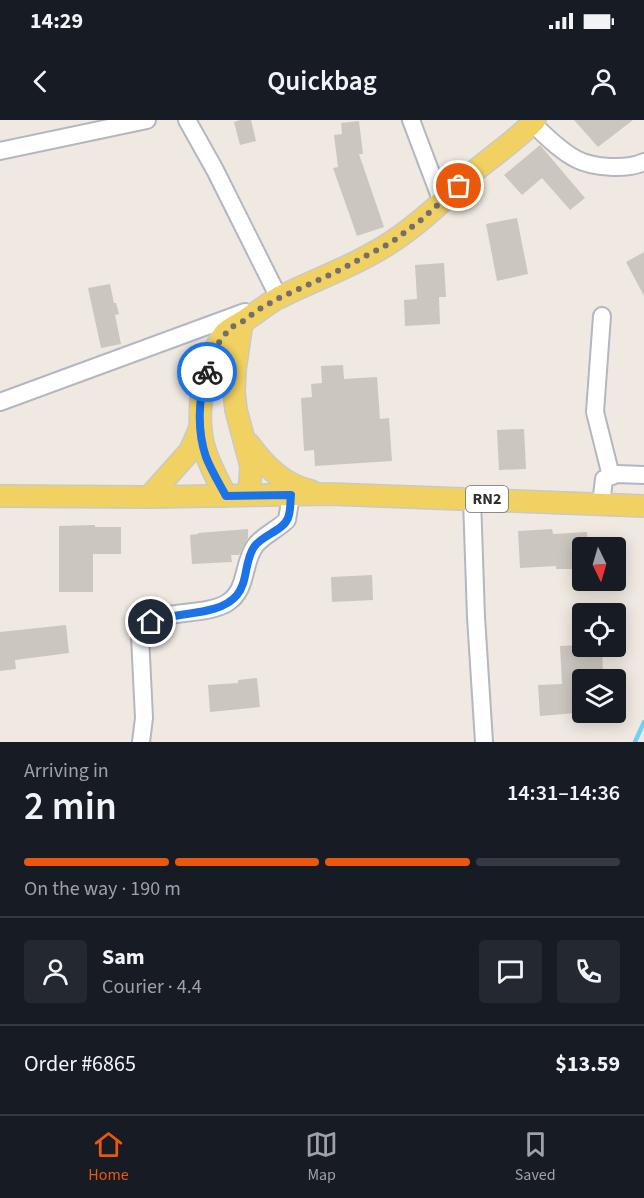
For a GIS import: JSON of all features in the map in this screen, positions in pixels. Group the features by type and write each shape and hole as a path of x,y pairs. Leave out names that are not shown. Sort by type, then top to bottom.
{"main road":[{"path":"226,496 205,454 200,428 204,383 213,353 227,331 272,302 392,242 534,122"},
{"path":"242,322 234,392 236,410 251,466 249,495"},
{"path":"149,497 190,451 200,428"},
{"path":"244,438 275,474 306,489 330,494"},
{"name":"RN2","path":"0,496 149,497 330,494 644,506"}],"street":[{"path":"0,151 147,120"},
{"path":"0,402 272,302 215,170 188,120"},
{"path":"411,120 442,202"},
{"path":"534,122 558,147 578,160 610,168 638,165 644,162"},
{"path":"602,316 595,412 611,476"},
{"path":"601,504 604,479 611,476 644,475"},
{"path":"141,742 144,718 140,636 151,622 165,616 198,613 227,603 238,594 247,562 254,548 263,537 287,520 291,495"},
{"path":"472,499 484,742"}],"building":[{"path":"251,120 256,141 240,145 234,122"},
{"path":"574,120 633,120 598,147"},
{"path":"359,121 363,154 359,154 384,227 357,236 333,168 338,167 334,135 342,134 341,123"},
{"path":"540,145 585,198 570,210 542,178 522,195 504,175"},
{"path":"517,218 528,274 497,281 486,224"},
{"path":"644,252 644,296 626,262"},
{"path":"444,263 446,297 439,297 440,324 405,326 404,300 417,299 415,265"},
{"path":"110,284 119,314 115,315 121,344 101,348 88,288"},
{"path":"343,365 344,379 377,377 380,419 389,418 392,461 315,466 314,450 304,451 301,398 312,397 311,384 322,383 321,366"},
{"path":"524,429 526,469 499,470 497,430"},
{"path":"95,525 95,527 121,527 121,554 93,554 93,592 59,592 59,526"},
{"path":"248,529 248,538 239,555 231,555 232,562 192,564 190,535"},
{"path":"552,529 553,534 587,532 587,537 572,537 572,569 556,569 556,566 520,568 518,531"},
{"path":"372,575 373,600 332,602 331,577"},
{"path":"66,625 69,653 15,660 16,669 0,671 0,632"},
{"path":"572,645 572,657 602,657 603,669 572,669 572,713 540,716 538,685 562,684 560,646"},
{"path":"257,678 260,707 210,712 208,685 238,683 238,680"}],"waterway":[{"path":"635,742 644,722"}],"way so far":[{"path":"207,372 217,345 230,328 279,298 334,273 392,242 459,186"}],"route":[{"path":"151,622 165,616 198,613 227,603 238,594 247,562 254,548 263,537 287,520 290,512 291,495 226,496 208,462 202,444 200,415 207,372"}]}
